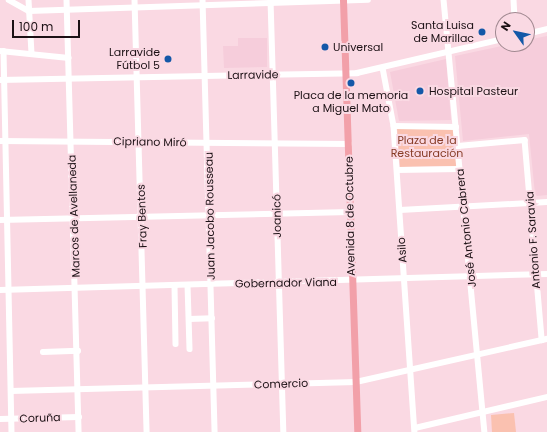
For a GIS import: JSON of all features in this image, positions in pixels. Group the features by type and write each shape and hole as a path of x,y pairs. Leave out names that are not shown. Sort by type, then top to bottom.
{"main road":[{"name":"Avenida 8 de Octubre","path":"343,1 357,432"}],"street":[{"path":"9,0 29,11 136,7 203,2 368,0"},
{"path":"29,0 32,53"},
{"name":"Marcos de Avellaneda","path":"67,0 78,352 79,432"},
{"name":"Fray Bentos","path":"135,0 147,432"},
{"name":"José Antonio Cabrera","path":"444,0 485,432"},
{"path":"514,0 515,12"},
{"name":"Joanicó","path":"271,1 284,432"},
{"name":"Juan Jacobo Rousseau","path":"203,2 215,432"},
{"path":"535,32 547,29"},
{"name":"Larravide","path":"2,80 346,73 383,68 495,41"},
{"path":"12,432 8,290 8,220 3,141 2,51 69,58"},
{"name":"Asilo","path":"383,68 394,126 415,430"},
{"path":"394,126 456,127"},
{"name":"Antonio F. Saravia","path":"458,146 525,140 535,274 544,340"},
{"name":"Cipriano Miró","path":"3,141 348,144"},
{"path":"397,170 460,169"},
{"path":"400,210 464,208 547,202"},
{"path":"0,220 350,212"},
{"name":"Gobernador Viana","path":"0,290 404,280 547,274"},
{"path":"188,285 190,349"},
{"path":"175,286 176,344"},
{"path":"189,319 212,318"},
{"name":"Comercio","path":"11,391 356,382 544,340"},
{"path":"43,352 78,352"},
{"path":"415,430 483,411 547,397"},
{"name":"Coruña","path":"0,419 79,417"}],"shaded area":[{"path":"547,36 547,195 537,196 535,194 529,134 463,141 455,56 495,47 495,52 535,52 535,38"},
{"path":"238,38 267,38 267,67 224,68 223,46 238,46"},
{"name":"Hospital Pasteur","path":"446,59 451,120 399,121 390,72"}],"green space":[{"name":"Plaza de la Restauración","path":"397,128 454,129 456,166 400,167"},
{"path":"514,413 516,432 492,432 491,415"}],"place":[{"name":"Santa Luisa de Marillac","path":"482,32"},
{"name":"Universal","path":"325,47"},
{"name":"Larravide Fútbol 5","path":"168,59"},
{"name":"Placa de la memoria a Miguel Mato","path":"351,83"},
{"name":"Hospital Pasteur","path":"420,91"}]}
